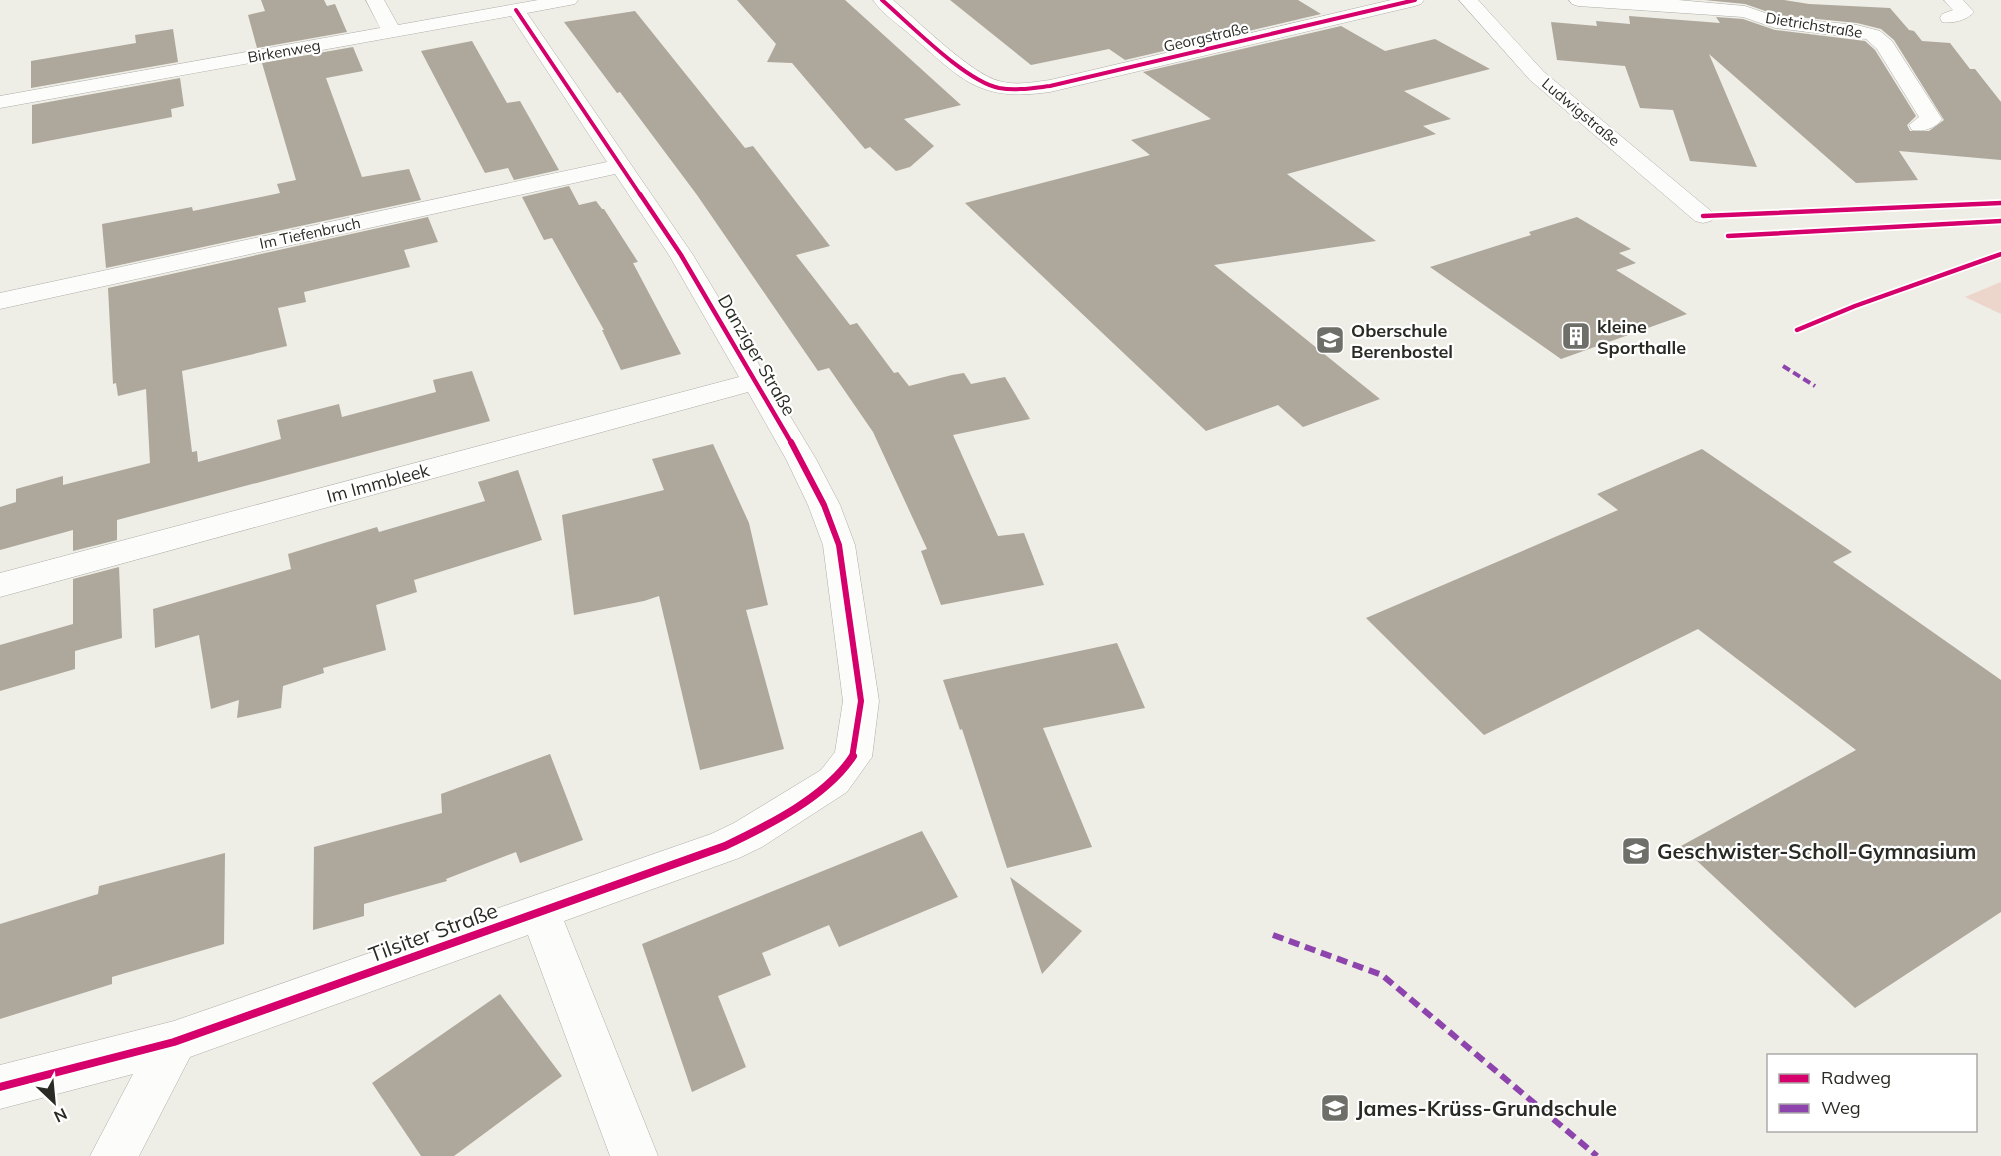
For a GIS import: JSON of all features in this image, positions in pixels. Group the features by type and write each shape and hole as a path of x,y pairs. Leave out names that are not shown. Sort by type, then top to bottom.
{"street":[{"path":"375,0 392,32"},
{"name":"Birkenweg","path":"0,102 569,0"},
{"name":"Georgstraße","path":"882,0 969,75 983,84 1000,90 1050,86 1415,0"},
{"name":"Ludwigstraße","path":"1468,0 1537,76 1702,216"},
{"name":"Dietrichstraße","path":"1578,0 1671,3 1745,12 1775,22 1874,35 1885,45 1931,119 1920,125"},
{"name":"Danziger Straße","path":"516,9 681,255 824,505 839,545 861,701 853,757"},
{"name":"Im Tiefenbruch","path":"0,301 620,166"},
{"name":"Im Immbleek","path":"0,585 755,381"},
{"name":"Tilsiter Straße","path":"0,1087 174,1042 725,846 748,835 834,781 853,757"},
{"path":"540,912 634,1156"},
{"path":"114,1156 174,1042"}],"shaded area":[{"path":"2001,282 2001,314 1965,297"}],"building":[{"path":"261,0 324,0 327,6 335,4 347,32 257,48 248,15 265,11"},
{"path":"737,0 845,0 961,105 904,119 934,146 910,167 896,171 870,147 865,149 792,63 767,62 776,44"},
{"path":"950,0 1298,0 1321,14 1125,60 1109,49 1031,65"},
{"path":"1704,0 1784,0 1809,4 1890,8 1922,41 1950,43 1970,69 1975,69 2001,102 2001,160 1899,151 1918,180 1856,183 1709,54 1757,167 1690,161 1673,110 1640,108 1625,66 1557,60 1551,22 1597,26 1596,21 1630,24 1629,16 1720,23 1716,17 1743,19 1775,30 1865,41 1875,50 1916,116 1907,125 1910,131 1929,131 1944,120 1894,40 1881,29 1857,23 1777,15 1745,4"},
{"path":"635,11 745,148 753,146 830,246 796,255 850,325 857,323 894,373 898,372 909,386 964,373 971,384 1005,377 1030,419 953,435 998,536 1024,533 1044,585 941,605 921,551 927,549 873,432 829,368 818,371 697,195 564,22"},
{"path":"1341,26 1385,51 1435,39 1490,69 1404,91 1451,119 1423,126 1436,134 1287,174 1376,241 1214,265 1380,399 1303,427 1278,405 1206,431 965,203 1150,155 1131,140 1211,119 1143,72"},
{"path":"173,29 178,62 31,88 31,61 136,43 135,35"},
{"path":"472,41 507,103 520,101 559,170 514,180 508,168 485,173 421,51"},
{"path":"353,47 363,71 326,78 362,177 409,169 421,200 106,268 102,224 192,207 193,211 280,193 277,184 296,180 262,63"},
{"path":"180,78 184,106 171,109 172,117 32,144 32,105"},
{"path":"569,186 579,205 596,201 604,209 638,262 633,263 681,354 621,370 602,330 604,330 552,238 544,240 522,197"},
{"path":"428,217 438,242 404,250 410,267 304,292 306,302 278,308 287,346 182,371 192,452 197,451 198,462 281,439 277,420 339,404 342,417 436,392 433,380 472,371 490,421 117,520 117,540 73,551 73,530 0,550 0,507 16,502 16,489 63,476 63,485 150,463 146,389 118,396 116,383 113,384 108,288"},
{"path":"1577,217 1631,249 1619,253 1636,263 1616,270 1687,314 1561,359 1430,267 1531,235 1529,232"},
{"path":"713,444 749,523 768,605 746,610 784,749 700,770 659,596 574,615 562,515 664,490 652,459"},
{"path":"1702,449 1852,552 1833,562 2001,680 2001,912 1855,1008 1681,846 1856,750 1698,629 1484,735 1366,618 1618,510 1597,494"},
{"path":"518,470 542,540 414,580 417,592 376,605 386,650 323,668 324,673 283,686 281,708 237,718 239,700 211,709 199,635 155,648 153,609 291,569 288,554 377,527 379,532 485,501 478,482"},
{"path":"119,567 122,638 75,651 75,669 0,691 0,645 73,624 73,579"},
{"path":"1117,643 1145,708 1043,728 1092,847 1007,868 962,729 960,730 943,680"},
{"path":"550,754 583,840 520,863 516,852 446,879 447,881 364,904 364,916 313,930 314,847 442,813 441,794"},
{"path":"922,831 958,897 839,947 829,925 762,953 771,975 718,996 746,1067 692,1092 642,944"},
{"path":"225,853 224,944 112,977 112,984 0,1019 0,924 98,894 99,886"},
{"path":"1010,877 1082,931 1042,974"},
{"path":"500,994 562,1076 454,1156 421,1156 372,1083"}],"marked path":[{"path":"1783,366 1815,386"},
{"path":"1273,935 1382,975 1597,1156"}],"cycle path":[{"path":"882,0 969,75 989,85 1008,89 1050,86 1415,0"},
{"path":"0,1087 174,1042 725,846 748,835 834,781 853,757 861,701 839,545 824,505 801,459 681,255 516,10"},
{"path":"1703,216 2001,203"},
{"path":"1728,236 2001,221"},
{"path":"1797,330 1855,306 2001,254"}],"place":[{"name":"kleine Sporthalle","path":"1576,336"},
{"name":"Oberschule Berenbostel","path":"1330,340"},
{"name":"Geschwister-Scholl-Gymnasium","path":"1636,851"},
{"name":"James-Krüss-Grundschule","path":"1335,1108"}]}
